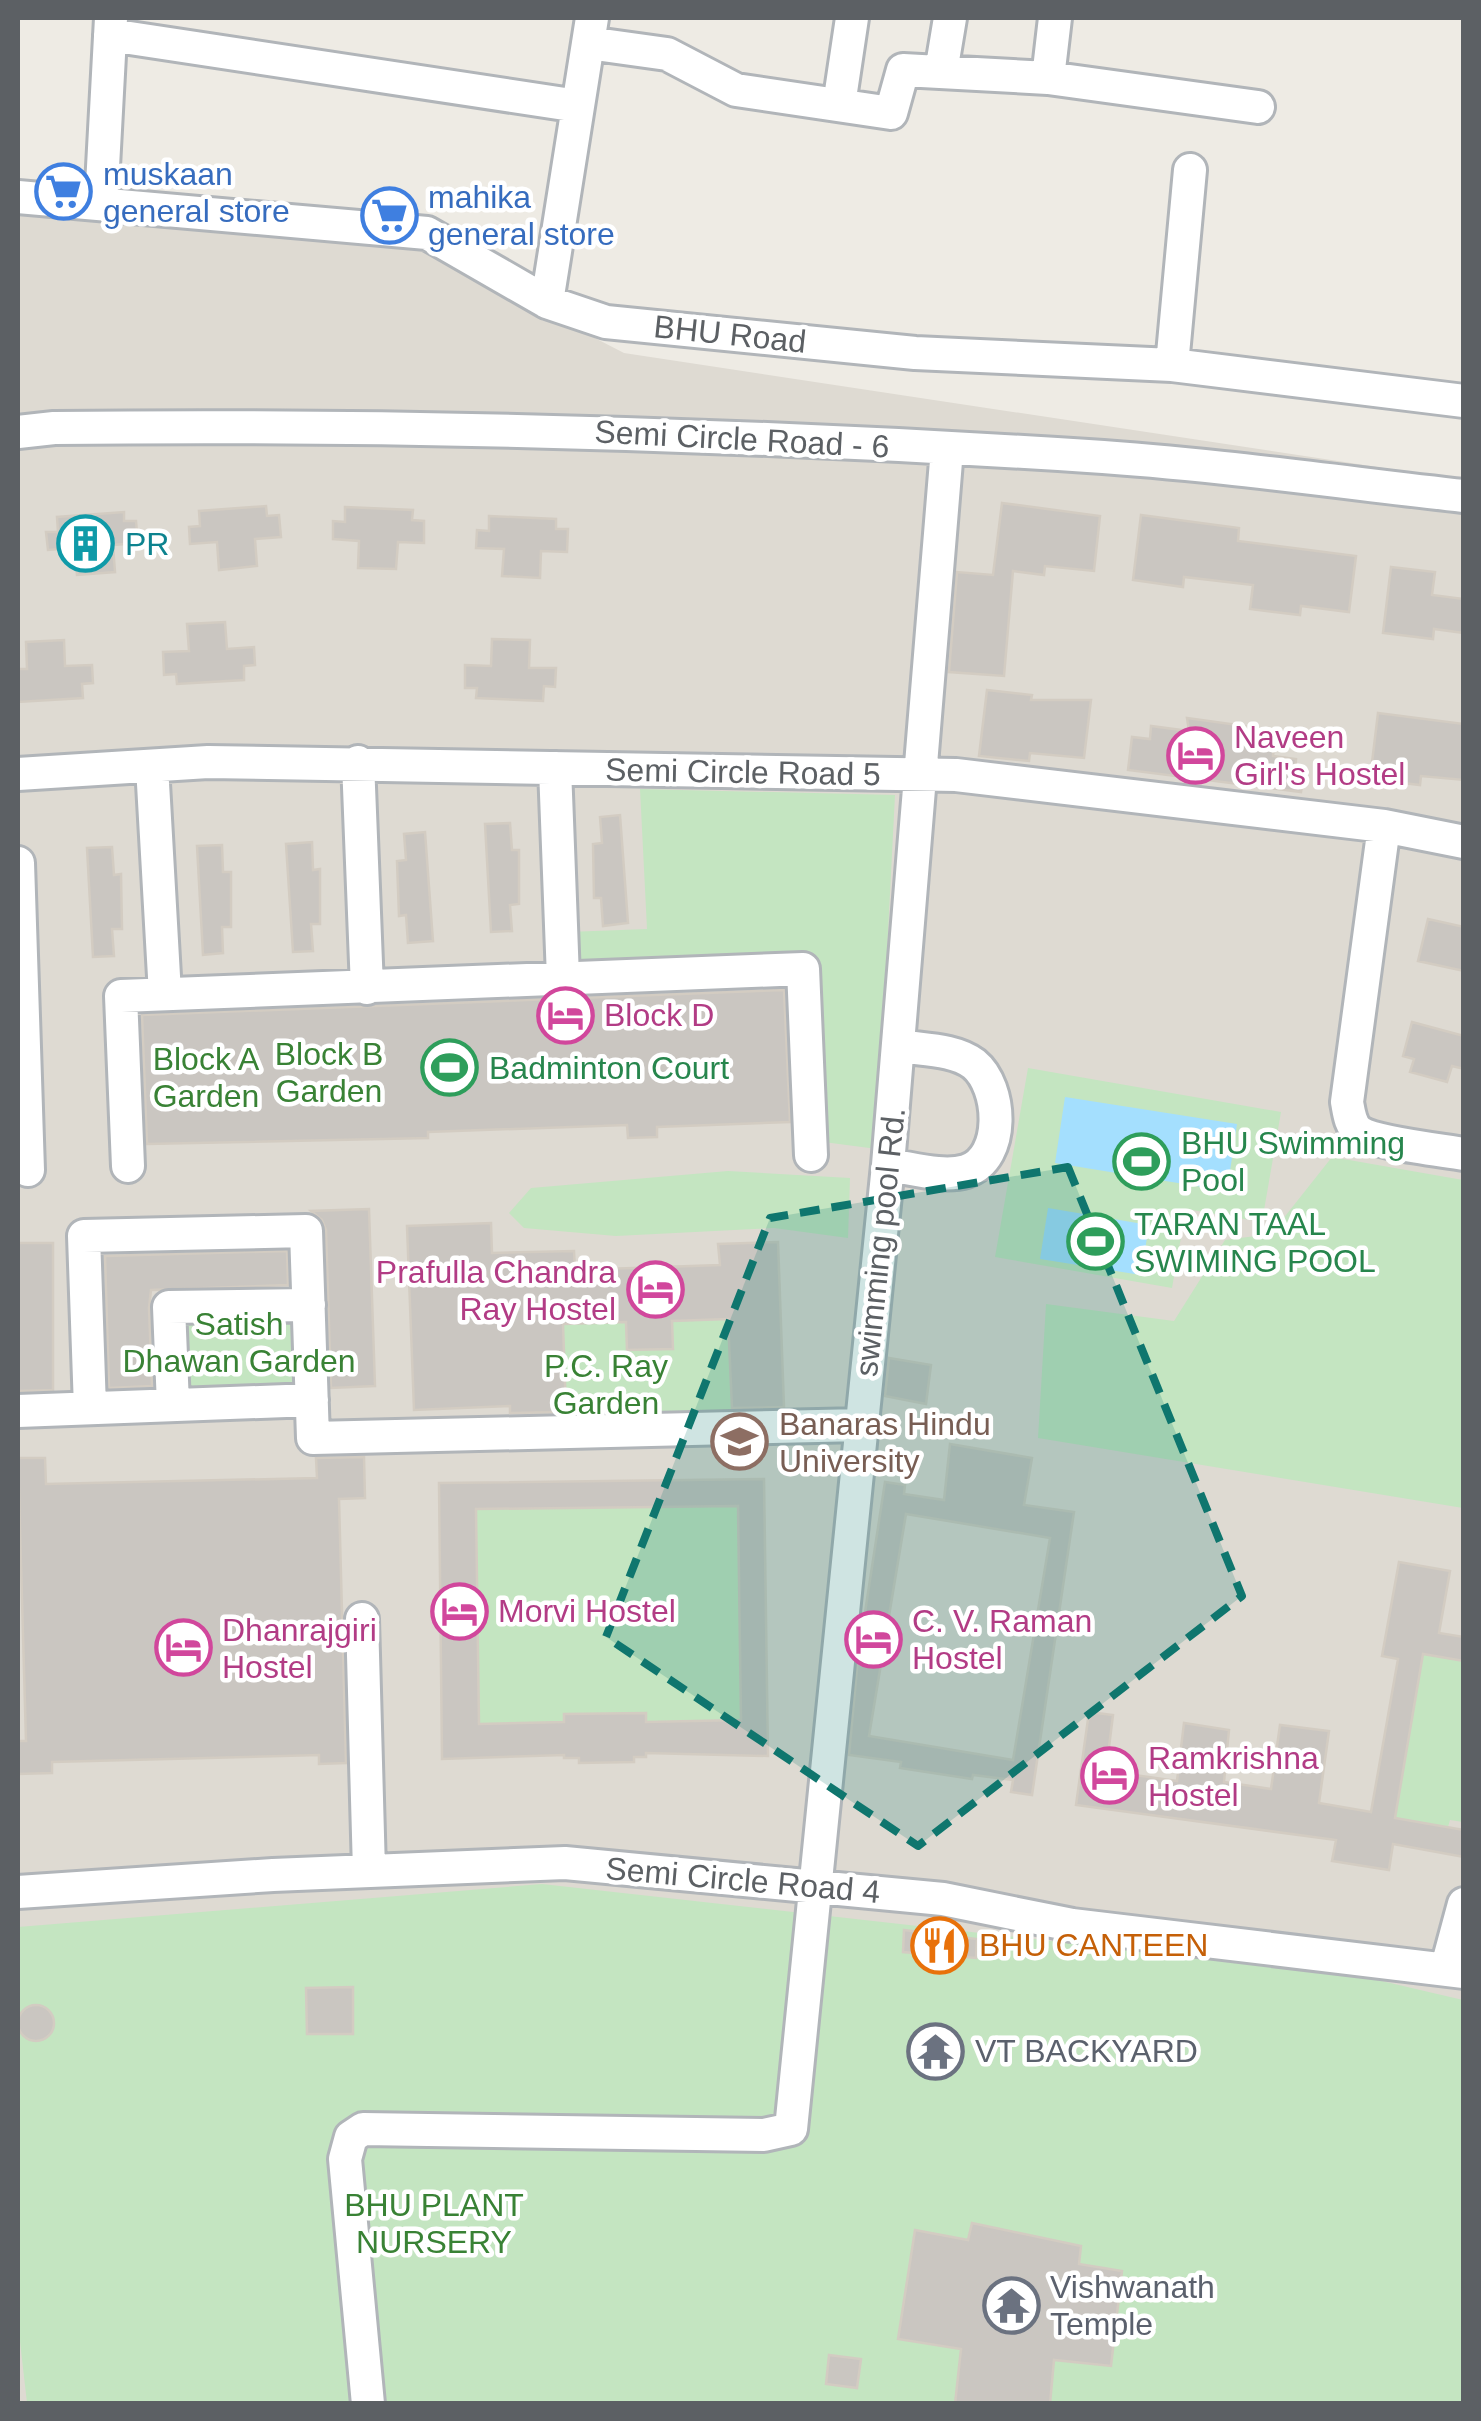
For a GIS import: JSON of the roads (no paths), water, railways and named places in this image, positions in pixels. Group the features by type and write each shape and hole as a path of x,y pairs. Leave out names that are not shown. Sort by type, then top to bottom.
{"street":[{"path":"839,105 852,18"},
{"path":"941,72 950,18"},
{"path":"1048,78 1055,18"},
{"path":"100,204 110,26 578,106"},
{"path":"547,302 590,30 666,54 736,90 891,113 902,70 1048,78 1258,107"},
{"path":"1172,365 1190,170"},
{"name":"BHU Road","path":"18,197 428,233 547,302 606,322 915,353 1172,365 1464,401"},
{"name":"Semi Circle Road - 6","path":"18,432 54,428 328,426 601,432 1092,456 1464,496"},
{"name":"swimming pool Rd.","path":"368,2404 345,2159 351,2137 363,2129 764,2135 792,2129 899,1046 947,449"},
{"name":"Semi Circle Road 5","path":"18,774 208,762 358,762 956,775 1384,826 1464,842"},
{"path":"358,762 367,988"},
{"path":"152,766 165,994"},
{"path":"555,768 563,978"},
{"path":"1384,826 1347,1102 1350,1119 1357,1131 1372,1137 1464,1154"},
{"path":"18,863 28,1170"},
{"path":"128,1166 120,996 803,969 810,1156"},
{"path":"888,1165 942,1172 966,1170 988,1155 994,1129 994,1099 985,1076 972,1063 952,1054 899,1046"},
{"path":"90,1408 84,1236 306,1230 313,1438 862,1425"},
{"path":"173,1405 168,1307 309,1305"},
{"path":"18,1411 312,1400"},
{"path":"362,1618 369,1871"},
{"name":"Semi Circle Road 4","path":"18,1892 565,1863 942,1899 1072,1926 1455,1970"},
{"path":"18,1901 158,1882"},
{"path":"1455,1970 1464,1904"}],"water":[{"path":"1065,1097 1237,1124 1227,1191 1055,1163"},
{"name":"TARAN TAAL SWIMING POOL","path":"1048,1208 1149,1225 1141,1275 1040,1259"}],"place":[{"name":"muskaan general store","path":"64,192"},
{"name":"mahika general store","path":"389,215"},
{"name":"PR","path":"86,544"},
{"name":"Naveen Girl's Hostel","path":"1195,755"},
{"name":"Block D","path":"565,1015"},
{"name":"Badminton Court","path":"450,1068"},
{"name":"BHU Swimming Pool","path":"1142,1161"},
{"name":"TARAN TAAL SWIMING POOL","path":"1095,1242"},
{"name":"Prafulla Chandra Ray Hostel","path":"655,1290"},
{"name":"Banaras Hindu University","path":"740,1442"},
{"name":"Morvi Hostel","path":"459,1611"},
{"name":"C. V. Raman Hostel","path":"873,1639"},
{"name":"Dhanrajgiri Hostel","path":"183,1648"},
{"name":"Ramkrishna Hostel","path":"1109,1776"},
{"name":"BHU CANTEEN","path":"940,1945"},
{"name":"VT BACKYARD","path":"936,2051"},
{"name":"Vishwanath Temple","path":"1011,2305"}],"park label":[{"name":"Block B Garden","path":"329,1072"},
{"name":"Block A Garden","path":"206,1078"},
{"name":"Satish Dhawan Garden","path":"239,1342"},
{"name":"P.C. Ray Garden","path":"606,1384"},
{"name":"BHU PLANT NURSERY","path":"434,2224"}]}
